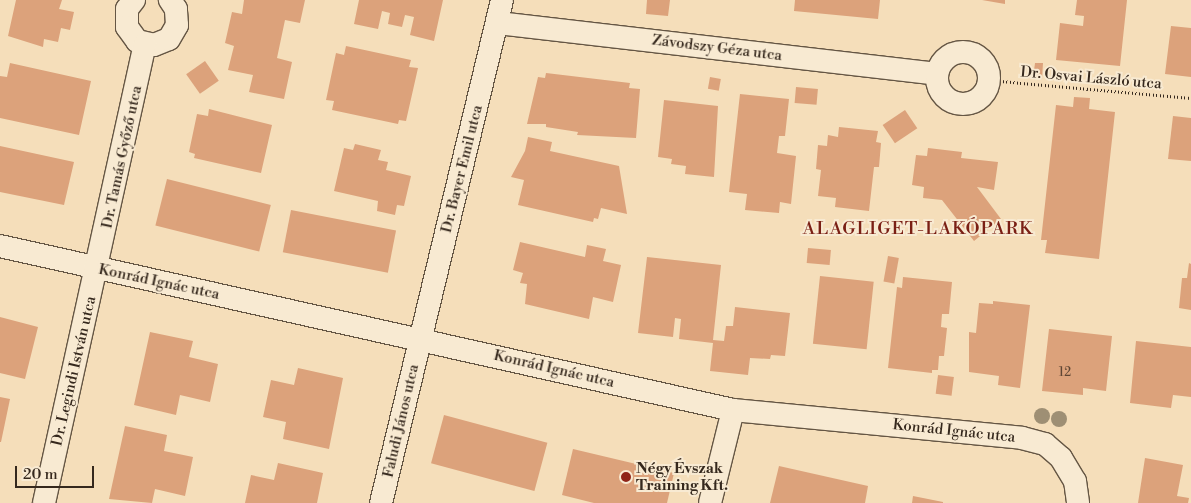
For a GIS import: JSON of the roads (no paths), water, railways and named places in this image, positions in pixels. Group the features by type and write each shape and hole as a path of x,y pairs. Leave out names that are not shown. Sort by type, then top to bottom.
{"street":[{"path":"134,0 127,9 126,27 130,35 145,45 162,43 174,32 178,17 170,0"},
{"name":"Dr. Bayer Emil utca","path":"421,338 502,0"},
{"name":"Závodszy Géza utca","path":"498,23 937,74"},
{"name":"Dr. Tamás Győző utca","path":"98,268 145,45"},
{"path":"965,52 982,61 989,80 984,93 977,100 958,104 945,98 938,87 937,74 948,58 965,52"},
{"name":"Konrád Ignác utca","path":"0,246 421,338 733,410 1022,438 1045,444 1061,458 1075,482 1078,503"},
{"name":"Dr. Legindi István utca","path":"44,503 98,268"},
{"name":"Faludi János utca","path":"381,503 421,338"},
{"path":"710,503 733,410"}],"place":[{"name":"Négy Évszak Training Kft.","path":"626,477"}],"district":[{"name":"ALAGLIGET-LAKÓPARK","path":"918,229"}]}
